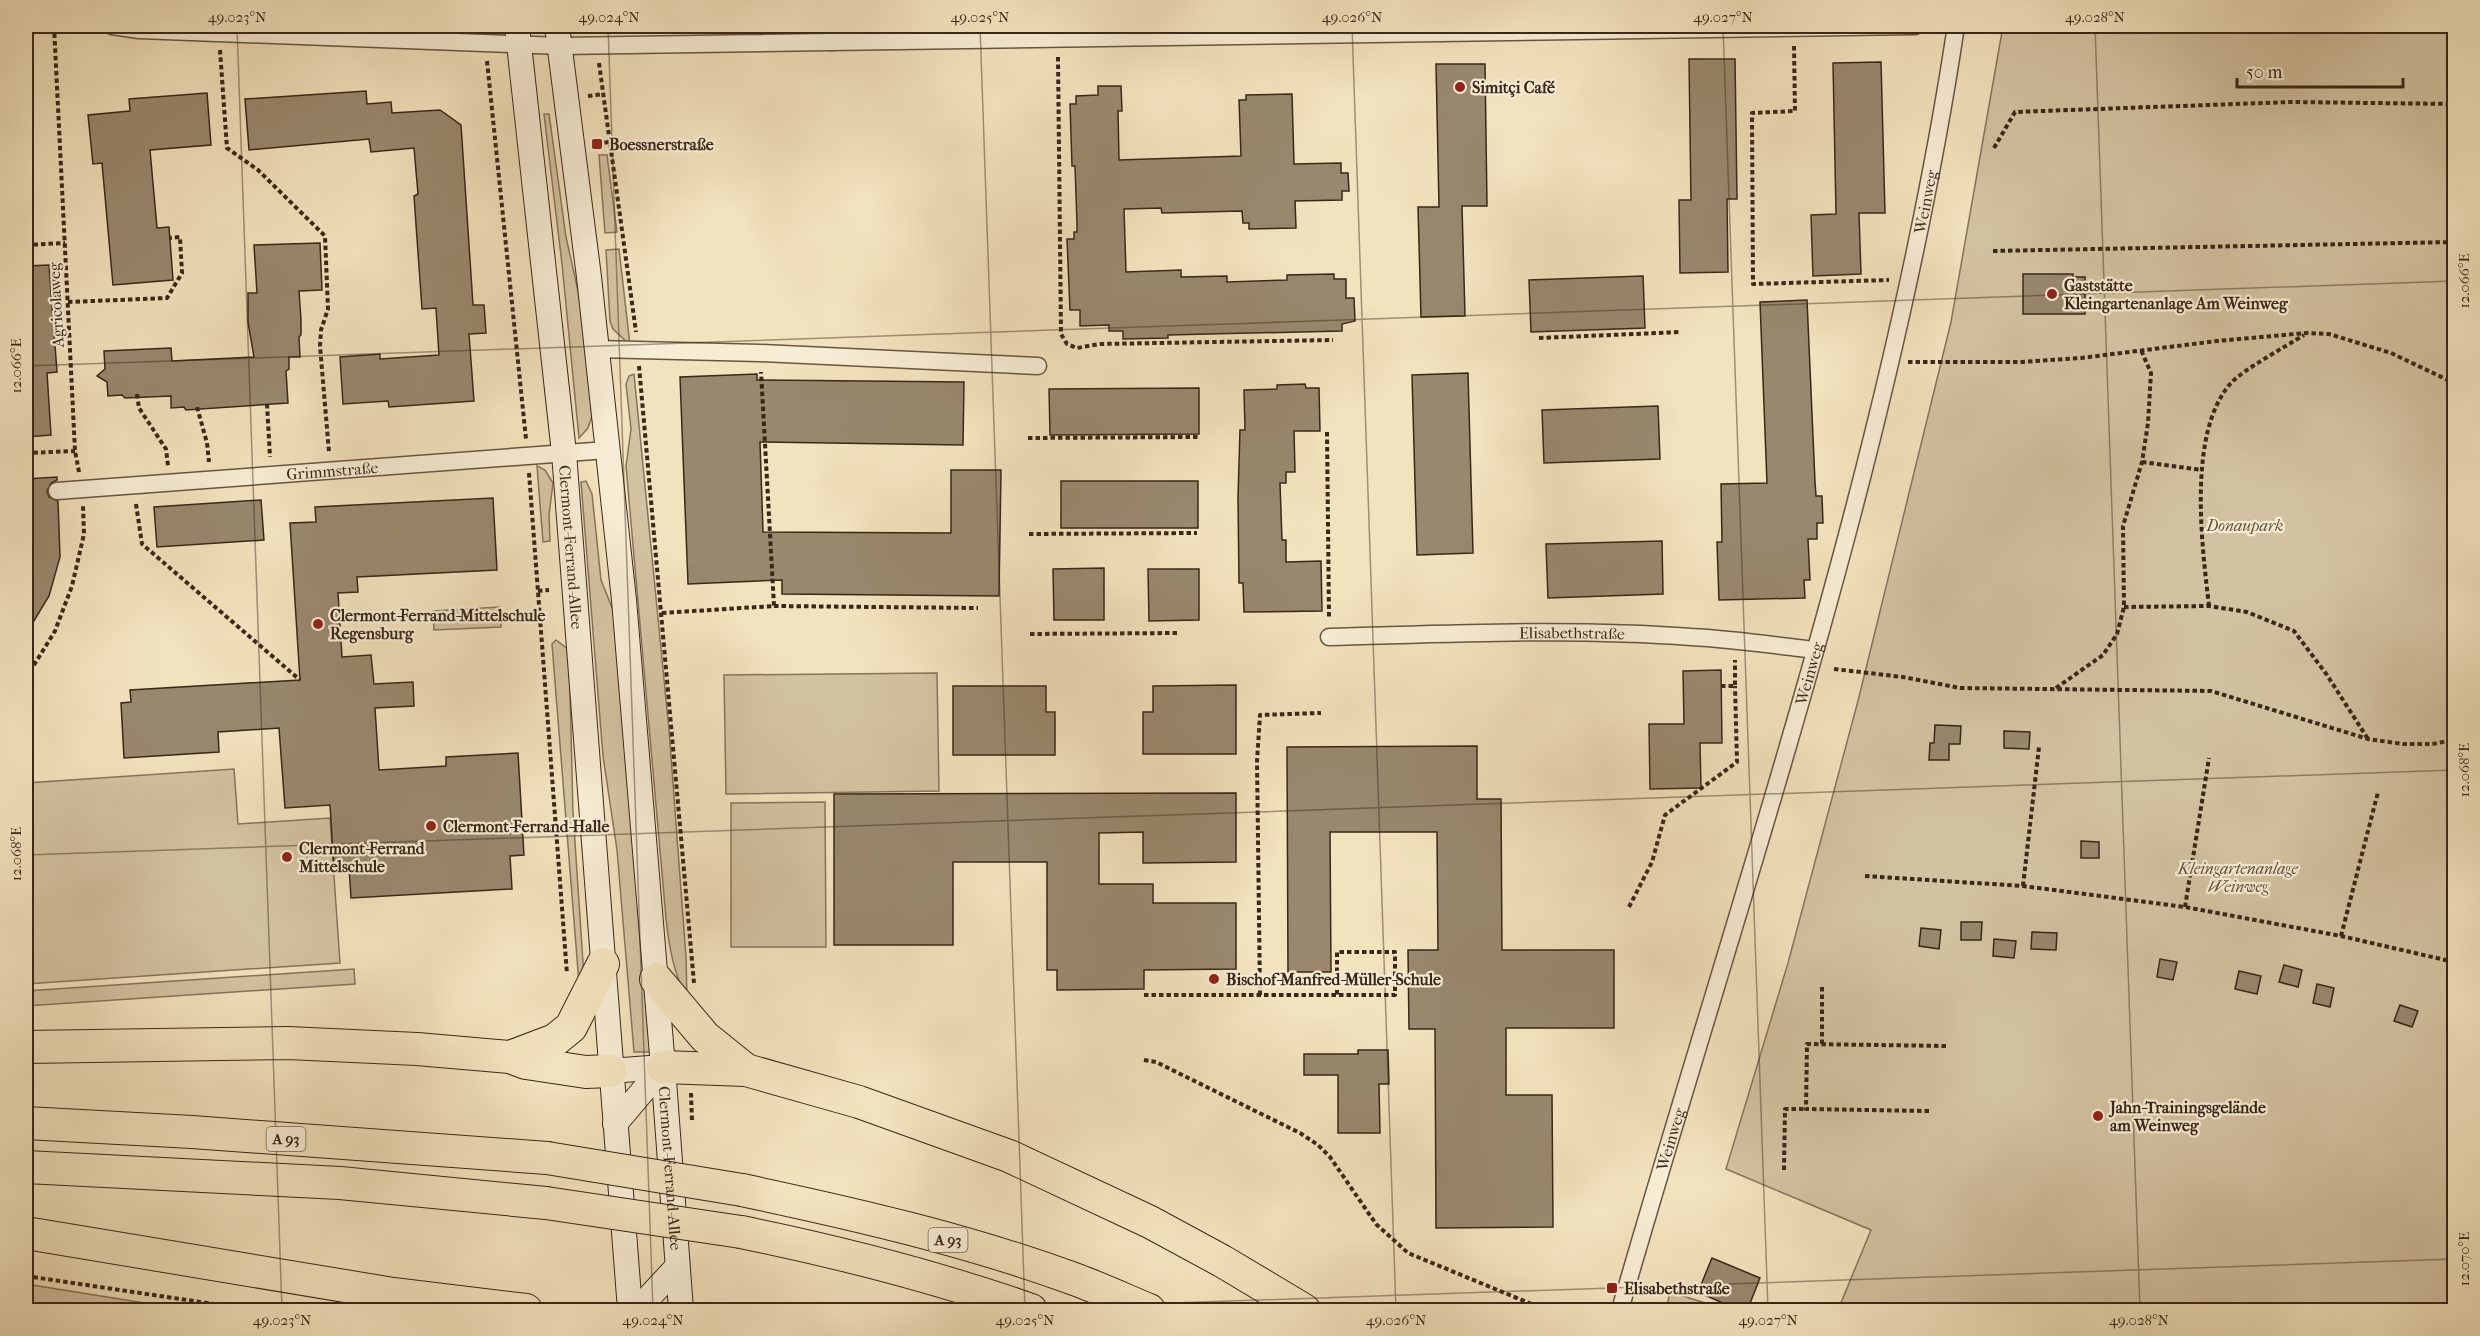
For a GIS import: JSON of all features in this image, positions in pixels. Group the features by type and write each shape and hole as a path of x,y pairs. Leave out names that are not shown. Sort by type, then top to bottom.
{"highway":[{"path":"510,1057 555,1040 571,1027 603,964"},
{"path":"656,979 705,1037 746,1070"},
{"path":"26,1047 288,1043 417,1049 510,1057 526,1063 586,1072 610,1071"},
{"path":"663,1067 694,1066 746,1070 859,1102 1010,1156 1150,1222 1222,1261 1304,1311"},
{"name":"A 93","path":"26,1123 203,1133 547,1158 742,1190 842,1211 975,1247 1078,1281 1149,1311"},
{"path":"26,1167 340,1183 546,1203 741,1232 825,1249 989,1296 1031,1311"},
{"path":"26,1233 393,1294 526,1311"}],"street":[{"path":"112,26 139,30 485,44 518,35 559,36 596,45 832,34 1915,26"},
{"name":"Weinweg","path":"1620,1311 1753,866 1861,484 1892,360 1909,279 1943,115 1956,26"},
{"name":"Clermont-Ferrand-Allee","path":"518,35 564,453 630,1311"},
{"name":"Clermont-Ferrand-Allee","path":"559,36 597,349 624,600 681,1311"},
{"path":"597,349 760,353 1038,366"},
{"name":"Grimmstraße","path":"57,491 607,450"},
{"name":"Elisabethstraße","path":"1329,637 1509,632 1680,636 1814,650"},
{"name":"Clermont-Ferrand-Allee","path":"610,1071 663,1067"},
{"name":"Clermont-Ferrand-Allee","path":"615,1124 663,1067"},
{"name":"Clermont-Ferrand-Allee","path":"637,1311 678,1267"}],"path":[{"name":"Agricolaweg","path":"26,678 55,631 72,586 84,534 82,489 75,451 54,26"},
{"path":"1793,27 1795,111 1752,113 1753,284 1909,279"},
{"path":"219,33 227,148 258,170 325,236 328,309 321,330 320,346 330,471"},
{"path":"1048,34 1061,334 1067,344 1077,348 1099,344 1332,340"},
{"path":"485,44 528,456 567,978"},
{"path":"596,45 638,350 694,965 694,1025"},
{"path":"1994,148 2015,112 2291,102 2454,104"},
{"path":"597,144 609,142"},
{"path":"68,302 167,298 182,273 180,237 169,238"},
{"path":"1993,251 2454,242"},
{"path":"26,245 65,243"},
{"path":"1539,338 1681,332"},
{"path":"1892,360 2022,362 2081,358 2306,333 2329,334 2360,342 2391,353 2454,383"},
{"path":"2209,606 2202,544 2202,470 2211,418 2221,397 2232,382 2306,333"},
{"path":"2055,689 2103,655 2117,634 2124,607 2123,526 2142,462 2148,423 2151,373 2141,350"},
{"path":"760,353 774,606"},
{"path":"137,394 139,408 166,449 170,482"},
{"path":"267,404 270,475"},
{"path":"197,407 207,442 211,479"},
{"path":"1327,432 1329,637"},
{"path":"1028,438 1198,438"},
{"path":"26,453 75,451"},
{"path":"2142,462 2202,470"},
{"path":"134,486 138,528 142,543 300,680"},
{"path":"1029,534 1197,533"},
{"path":"538,591 549,590"},
{"path":"662,613 774,606 978,608"},
{"path":"2124,607 2209,606 2247,612 2294,631 2327,675 2368,739"},
{"path":"1029,634 1179,633"},
{"path":"1629,907 1652,862 1665,815 1737,762 1735,641"},
{"path":"1834,669 1960,688 2211,692 2368,739 2403,744 2432,744 2454,740"},
{"path":"1721,686 1736,686"},
{"path":"1260,995 1257,772 1260,715 1321,713"},
{"path":"2023,886 2038,747"},
{"path":"2185,907 2209,758"},
{"path":"2341,936 2378,792"},
{"path":"1865,876 2023,886 2185,907 2341,936 2454,962"},
{"path":"1144,994 1260,995 1337,995 1395,995 1395,952 1337,952 1337,995"},
{"path":"1822,986 1822,1044"},
{"path":"1806,1109 1807,1044 1947,1046"},
{"path":"1144,1060 1156,1062 1300,1133 1318,1145 1330,1157 1376,1224 1408,1253 1546,1311"},
{"path":"693,1132 691,1089 694,1066"},
{"path":"1784,1170 1785,1109 1929,1111"},
{"path":"26,1276 254,1311"}],"green space":[{"path":"2003,26 2454,26 2454,1310 1838,1310 1871,1230 1726,1169 1788,963 1859,697 1951,322"},
{"path":"544,114 549,114 566,237 584,318 592,416 588,428 579,438 562,264"},
{"path":"599,155 607,155 617,232 605,233"},
{"path":"619,249 630,345 613,329 610,321 606,250"},
{"path":"634,374 669,730 686,957 687,1000 675,970 667,929 626,466 631,429 626,384 629,376"},
{"path":"537,466 545,470 553,483 549,515 550,541 543,542"},
{"path":"586,481 592,494 601,580 615,615 651,1052 634,1052 617,850 603,756 581,482"},
{"path":"500,607 501,627 434,630 433,611"},
{"path":"556,640 569,650 573,812 584,978 580,996 552,644"},
{"path":"937,673 939,791 726,794 724,675"},
{"path":"234,769 238,824 330,818 340,963 26,984 26,783"},
{"path":"825,802 826,947 731,947 731,803"},
{"path":"354,969 355,984 26,1006 26,991"},
{"path":"26,1284 188,1310 26,1310"},
{"path":"1670,1292 1728,1310 1666,1310"}],"building":[{"path":"1689,59 1735,59 1737,199 1727,199 1728,272 1680,273 1679,200 1691,200"},
{"path":"1881,62 1885,213 1859,213 1861,274 1813,276 1811,215 1836,214 1833,63"},
{"path":"1436,64 1485,64 1487,206 1462,206 1465,316 1421,317 1418,207 1439,207"},
{"path":"1098,86 1121,86 1122,111 1118,111 1119,160 1241,156 1239,100 1246,100 1246,95 1292,94 1294,164 1341,163 1341,173 1348,173 1349,191 1342,191 1342,200 1295,201 1296,228 1249,229 1249,223 1243,223 1242,211 1162,213 1161,208 1124,209 1126,272 1181,270 1181,277 1227,276 1227,282 1287,280 1287,275 1334,274 1334,279 1346,279 1346,298 1354,298 1355,321 1342,324 1342,331 1168,335 1168,338 1123,339 1123,331 1109,331 1109,325 1080,326 1080,310 1070,310 1067,239 1074,239 1077,224 1070,104 1076,104 1076,96 1098,95"},
{"path":"366,91 367,104 391,102 392,113 440,110 461,125 473,305 484,305 486,333 469,334 474,401 389,407 388,401 343,404 340,357 380,354 380,359 439,355 436,308 422,309 414,196 418,194 414,148 371,152 369,139 249,150 245,99"},
{"path":"207,93 211,145 150,150 157,228 169,227 173,280 113,285 102,163 93,164 88,115 130,111 129,99"},
{"path":"320,243 322,290 299,291 300,357 289,357 289,369 286,371 288,403 186,410 184,407 171,408 171,396 125,398 122,395 108,396 107,382 97,376 105,369 104,351 171,348 172,361 254,357 248,322 248,293 257,293 254,245"},
{"path":"49,265 57,372 47,373 51,435 26,437 26,266"},
{"path":"2023,274 2073,274 2073,277 2085,277 2085,314 2023,314"},
{"path":"1643,276 1645,328 1531,332 1529,280"},
{"path":"1807,300 1816,496 1822,496 1823,523 1817,523 1817,539 1808,539 1810,580 1804,580 1805,598 1719,600 1717,542 1722,542 1721,484 1767,483 1760,302"},
{"path":"1468,373 1473,553 1417,555 1412,375"},
{"path":"757,374 757,380 964,382 963,445 760,442 763,532 951,533 951,470 1001,470 999,596 782,594 782,580 688,584 680,377"},
{"path":"1305,384 1306,388 1319,388 1320,431 1294,431 1295,472 1286,472 1286,483 1280,483 1282,540 1286,540 1286,562 1321,561 1322,611 1244,612 1243,583 1239,583 1238,497 1240,430 1245,430 1244,390 1277,389 1277,385"},
{"path":"1199,388 1199,434 1050,435 1049,389"},
{"path":"1658,406 1660,459 1544,463 1542,410"},
{"path":"57,477 47,491 49,497 58,501 60,557 49,596 26,634 26,479"},
{"path":"1061,481 1198,481 1198,528 1061,528"},
{"path":"493,498 497,570 357,577 358,592 338,593 342,657 371,655 374,684 413,682 414,706 375,708 379,770 446,766 446,757 518,753 524,855 510,856 512,889 351,898 349,867 334,868 330,805 285,808 279,728 218,732 219,752 124,758 121,703 131,702 130,690 300,680 290,523 316,522 315,507"},
{"path":"261,500 264,540 157,547 154,507"},
{"path":"1662,541 1663,594 1548,598 1546,544"},
{"path":"1104,568 1104,620 1054,620 1053,569"},
{"path":"1148,569 1199,569 1199,620 1149,621"},
{"path":"1721,670 1722,743 1700,743 1701,788 1650,789 1649,724 1684,724 1683,671"},
{"path":"1236,685 1236,754 1143,754 1143,712 1153,712 1153,686"},
{"path":"953,686 1046,686 1046,712 1055,712 1055,755 953,755"},
{"path":"1935,725 1961,726 1960,744 1949,744 1949,760 1929,760 1930,743 1934,743"},
{"path":"2004,731 2030,732 2029,749 2004,748"},
{"path":"1477,746 1477,799 1501,799 1502,950 1614,950 1614,1028 1506,1028 1506,1095 1552,1095 1553,1227 1436,1228 1435,1029 1409,1029 1408,950 1438,950 1437,832 1330,832 1331,972 1288,972 1287,747"},
{"path":"1236,793 1236,862 1143,863 1143,832 1099,833 1099,884 1153,884 1153,903 1236,903 1236,969 1144,970 1144,989 1057,990 1057,970 1047,970 1047,862 953,862 953,945 834,945 834,794"},
{"path":"2081,841 2099,842 2099,858 2081,858"},
{"path":"1961,922 1982,922 1981,940 1961,940"},
{"path":"1921,928 1941,930 1939,949 1919,946"},
{"path":"2032,932 2057,933 2056,950 2031,949"},
{"path":"1994,939 2016,941 2014,958 1993,956"},
{"path":"2160,959 2177,962 2173,980 2157,977"},
{"path":"2284,965 2302,970 2298,987 2279,982"},
{"path":"2239,971 2261,976 2257,994 2235,989"},
{"path":"2317,984 2334,988 2330,1007 2313,1003"},
{"path":"2400,1005 2418,1011 2412,1027 2394,1021"},
{"path":"1358,1050 1388,1050 1389,1084 1379,1084 1380,1133 1338,1133 1338,1075 1304,1075 1304,1054 1358,1054"},
{"path":"1712,1258 1760,1278 1747,1311 1741,1311 1698,1292"}],"place":[{"name":"Simitçi Café","path":"1460,87"},
{"name":"Boessnerstraße","path":"597,144"},
{"name":"Gaststätte Kleingartenanlage Am Weinweg","path":"2052,294"},
{"name":"Clermont-Ferrand-Mittelschule Regensburg","path":"318,624"},
{"name":"Clermont-Ferrand-Halle","path":"431,826"},
{"name":"Clermont-Ferrand Mittelschule","path":"287,857"},
{"name":"Bischof-Manfred-Müller-Schule","path":"1214,979"},
{"name":"Jahn-Trainingsgelände am Weinweg","path":"2098,1116"},
{"name":"Elisabethstraße","path":"1612,1288"}],"park label":[{"name":"Donaupark","path":"2245,525"},
{"name":"Kleingartenanlage Weinweg","path":"2238,877"}]}
